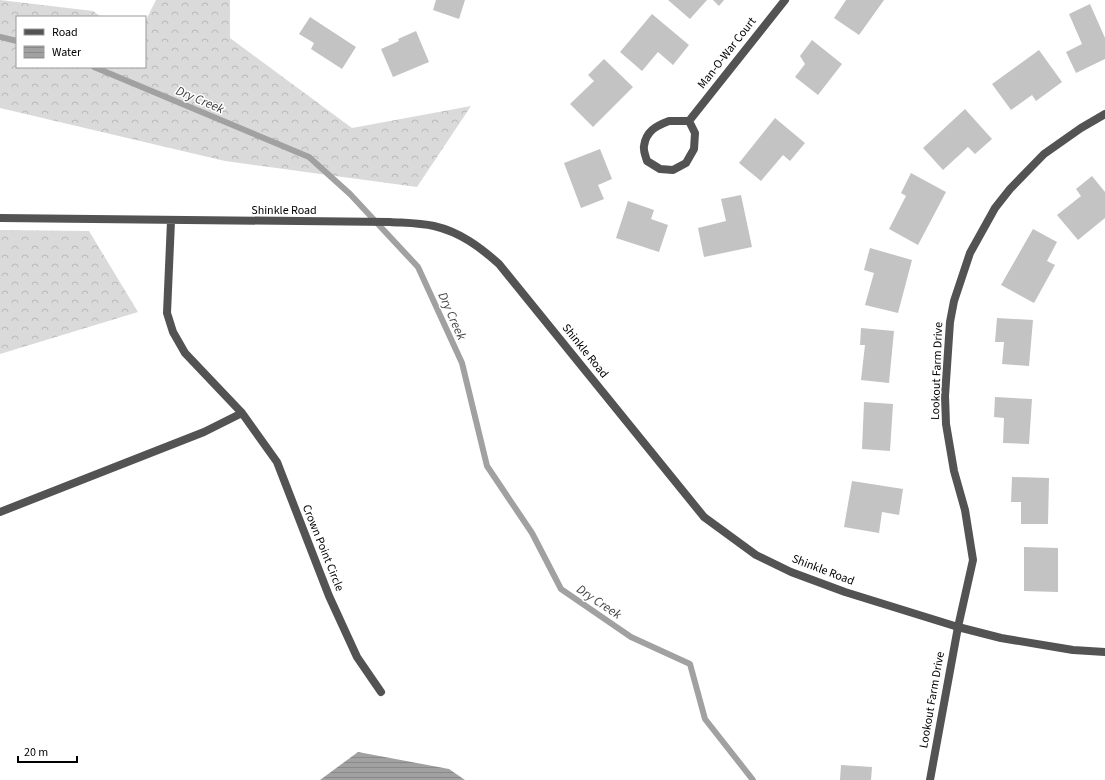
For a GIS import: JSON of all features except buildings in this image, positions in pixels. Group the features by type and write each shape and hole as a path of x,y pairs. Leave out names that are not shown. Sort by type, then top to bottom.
{"street":[{"name":"Man-O-War Court","path":"689,121 785,0"},
{"name":"Lookout Farm Drive","path":"930,780 958,627 973,560 965,510 954,471 946,424 945,396 950,322 954,301 970,253 995,208 1010,189 1044,154 1081,128 1105,114"},
{"path":"669,121 689,121 695,133 694,149 686,163 673,170 660,169 648,162 643,147 648,135 656,126 669,121"},
{"name":"Shinkle Road","path":"0,218 390,222 434,226 458,234 483,250 499,264 704,517 756,555 791,572 845,592 958,627 1001,638 1066,649 1105,652"},
{"name":"Crown Point Circle","path":"172,220 167,313 173,332 185,354 242,413 277,462 329,596 357,657 381,692"},
{"path":"0,512 204,432 242,413"}],"green space":[{"path":"0,0 93,11 100,16 16,16 16,68 146,68 146,20 156,0 230,0 230,38 352,128 471,106 417,187 225,161 0,108"},
{"path":"0,230 89,231 138,312 0,354"}],"water":[{"path":"358,752 449,769 465,780 320,780"}],"waterway":[{"name":"Dry Creek","path":"0,37 16,41"},
{"name":"Dry Creek","path":"96,68 309,157 350,194 418,267 462,363 487,466 532,533 561,589 631,637 690,664 705,719 753,780"}]}
